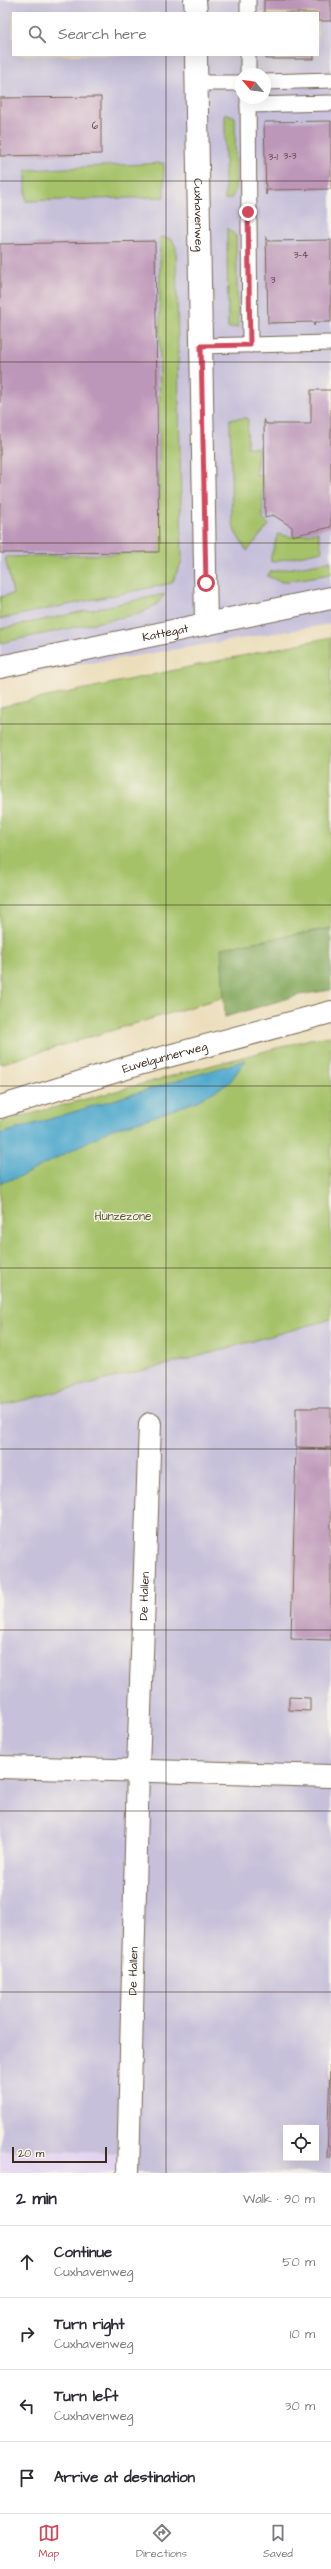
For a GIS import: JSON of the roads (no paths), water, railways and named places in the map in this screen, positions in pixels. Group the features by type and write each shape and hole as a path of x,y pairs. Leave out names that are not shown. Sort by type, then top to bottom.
{"street":[{"path":"195,0 196,12"},
{"name":"Cuxhavenweg","path":"196,56 206,624"},
{"name":"Kattegat","path":"0,667 331,598"},
{"name":"Euvelgunnerweg","path":"0,1107 139,1064 331,1012"},
{"name":"De Hallen","path":"128,2173 138,1769 150,1424"},
{"path":"0,1767 138,1769 331,1776"}],"lane":[{"path":"248,0 248,12"},
{"path":"248,56 248,68"},
{"path":"271,82 331,80"},
{"path":"197,83 235,82"},
{"path":"271,102 331,103"},
{"path":"248,104 250,345"},
{"path":"201,346 331,342"}],"water":[{"path":"246,1060 229,1083 195,1102 144,1120 112,1129 22,1176 0,1183 0,1134"}],"park label":[{"name":"Hunzezone","path":"123,1216"}]}
